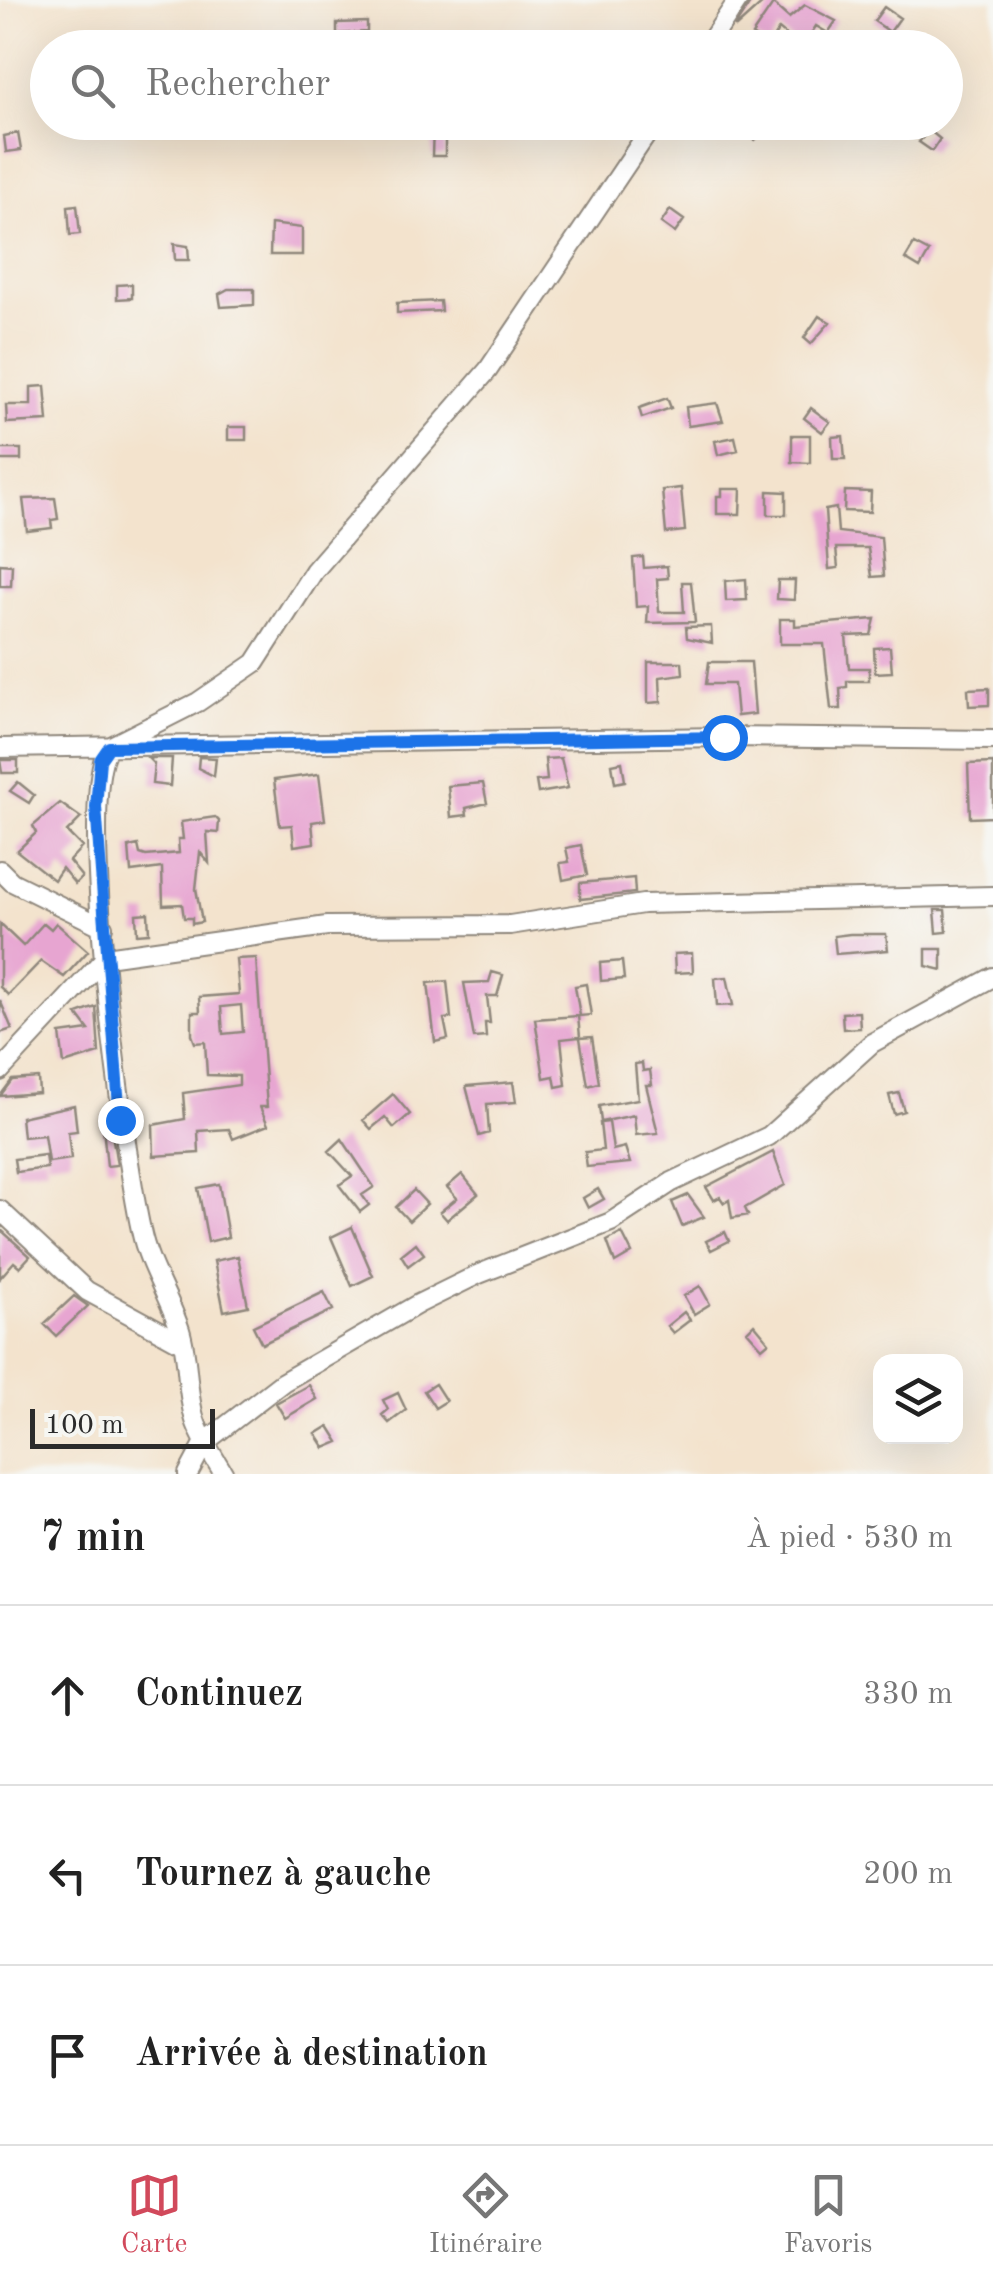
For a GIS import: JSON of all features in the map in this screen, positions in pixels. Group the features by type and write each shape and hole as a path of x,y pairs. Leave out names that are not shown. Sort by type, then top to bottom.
{"street":[{"path":"718,30 738,0"},
{"path":"224,1474 195,1419 182,1343 142,1236 120,1120 96,807 100,760 109,747 198,702 255,663 314,572 488,370 643,140"},
{"path":"0,748 724,737 993,740"},
{"path":"4,882 103,927"},
{"path":"0,1071 106,957 327,926 510,925 643,904 993,896"},
{"path":"188,1474 205,1442 283,1382 418,1304 479,1274 611,1222 672,1182 769,1136 872,1043 993,977"},
{"path":"0,1210 87,1290 182,1343"}],"building":[{"path":"752,0 766,0 736,27 735,26"},
{"path":"773,4 789,18 805,5 836,21 830,30 816,26 813,30 755,30"},
{"path":"884,7 900,18 891,30 874,21"},
{"path":"367,22 367,30 337,30 337,23"},
{"path":"18,133 21,150 6,152 4,136"},
{"path":"433,140 445,140 445,156 432,156"},
{"path":"921,140 939,140 932,151"},
{"path":"77,205 80,234 70,235 68,206"},
{"path":"670,210 684,220 675,233 661,223"},
{"path":"271,224 302,228 302,255 270,255"},
{"path":"174,244 188,246 189,260 175,260"},
{"path":"914,244 929,252 920,268 905,259"},
{"path":"132,284 132,298 117,299 117,285"},
{"path":"228,289 254,289 254,305 221,307 219,294"},
{"path":"440,301 441,311 397,313 397,303"},
{"path":"819,316 830,322 811,344 804,338"},
{"path":"45,386 48,421 7,423 6,405 31,405 31,387"},
{"path":"667,398 671,408 642,418 639,408"},
{"path":"717,403 723,421 688,426 686,407"},
{"path":"811,408 830,422 822,432 804,418"},
{"path":"228,427 246,427 246,440 228,440"},
{"path":"792,435 810,435 810,463 792,462"},
{"path":"843,436 845,459 833,459 832,437"},
{"path":"735,437 738,450 718,455 715,441"},
{"path":"0,449 21,449 21,460 0,460"},
{"path":"681,488 685,531 666,533 662,490"},
{"path":"722,489 741,489 740,514 717,514 717,496 722,496"},
{"path":"768,491 786,492 786,515 768,515"},
{"path":"845,491 871,492 870,512 844,511"},
{"path":"55,498 58,519 51,520 52,528 27,531 23,499"},
{"path":"836,508 838,532 881,537 884,576 872,577 868,548 836,548 838,568 829,569 825,510"},
{"path":"643,557 644,568 667,566 668,578 657,579 659,612 684,612 682,582 691,582 695,622 647,623 648,606 636,607 633,558"},
{"path":"0,564 12,565 11,586 0,586"},
{"path":"746,579 747,600 726,601 725,581"},
{"path":"778,580 795,580 794,600 777,599"},
{"path":"780,619 795,619 795,626 875,619 871,635 846,636 849,668 869,668 869,681 847,681 847,687 840,688 841,709 831,709 824,644 780,644"},
{"path":"711,626 712,643 687,638 686,627"},
{"path":"890,647 892,672 875,673 874,648"},
{"path":"648,662 682,662 683,674 660,677 661,702 648,703"},
{"path":"709,662 751,662 755,714 737,716 734,684 706,684"},
{"path":"989,688 989,705 969,706 968,689"},
{"path":"199,757 216,758 214,776 198,768"},
{"path":"148,758 172,758 170,786 152,784 154,764"},
{"path":"561,758 568,788 538,793 536,781 547,780 545,759"},
{"path":"0,760 18,760 18,773 2,773"},
{"path":"622,762 625,781 615,783 612,764"},
{"path":"993,763 993,817 970,818 968,764"},
{"path":"319,774 325,820 312,822 314,843 294,846 292,825 280,826 274,780"},
{"path":"18,782 34,795 29,803 10,791"},
{"path":"483,783 487,803 466,808 467,815 451,817 448,786"},
{"path":"60,803 81,818 67,832 82,847 69,861 82,877 75,884 62,868 54,880 17,851 36,833 33,826"},
{"path":"215,817 219,821 218,833 207,832 209,863 200,852 196,889 202,922 192,924 192,918 184,918 182,904 163,905 162,868 131,872 129,847 138,845 140,854 146,856 179,853 178,839 183,839 181,822"},
{"path":"581,845 587,875 563,880 560,863 569,862 566,848"},
{"path":"634,878 635,893 580,899 580,883"},
{"path":"935,910 945,910 947,932 937,933"},
{"path":"148,913 149,933 137,934 136,914"},
{"path":"44,923 51,929 56,923 88,951 64,977 41,961 8,995 0,987 0,924 23,946"},
{"path":"886,934 888,950 836,954 834,936"},
{"path":"926,949 942,949 942,970 926,966"},
{"path":"692,953 693,972 675,973 674,954"},
{"path":"256,958 267,1107 260,1107 268,1125 233,1139 229,1129 198,1131 199,1153 154,1156 153,1125 185,1119 183,1093 239,1085 239,1076 207,1075 205,1042 195,1043 192,1035 192,1012 200,1012 199,997 239,994 236,959","holes":["241,1005 243,1032 223,1034 221,1007"]},
{"path":"622,961 624,979 601,981 600,963"},
{"path":"492,972 503,975 497,996 487,996 490,1023 485,1023 486,1037 474,1038 464,983 489,982"},
{"path":"727,977 733,1005 717,1006 715,978"},
{"path":"447,981 451,1018 444,1019 448,1039 435,1042 428,983"},
{"path":"586,984 591,1015 580,1016 575,986"},
{"path":"0,1000 12,1029 0,1033"},
{"path":"96,1007 99,1053 64,1064 60,1034 89,1030 77,1014"},
{"path":"859,1012 860,1028 843,1029 842,1013"},
{"path":"578,1016 580,1037 561,1039 566,1085 556,1087 554,1076 544,1078 535,1019"},
{"path":"592,1037 599,1083 588,1086 580,1038"},
{"path":"642,1063 643,1071 650,1070 652,1085 646,1085 658,1133 636,1135 634,1115 601,1122 599,1106 638,1099 635,1064"},
{"path":"38,1078 39,1093 0,1096 12,1080"},
{"path":"513,1082 516,1102 487,1104 489,1133 479,1136 466,1086"},
{"path":"899,1093 904,1111 894,1114 889,1095"},
{"path":"393,1094 410,1114 394,1128 385,1117 371,1129 363,1120"},
{"path":"74,1105 77,1131 68,1132 71,1159 48,1162 44,1135 23,1137 21,1117"},
{"path":"609,1122 613,1150 625,1147 630,1163 587,1167 585,1152 603,1150 600,1123"},
{"path":"111,1127 117,1165 107,1166 103,1128"},
{"path":"342,1139 374,1187 362,1195 369,1205 360,1212 339,1185 352,1176 329,1151"},
{"path":"773,1152 785,1185 745,1208 748,1215 732,1218 729,1200 714,1200 706,1187"},
{"path":"45,1155 47,1168 16,1172 14,1159"},
{"path":"462,1174 478,1194 447,1220 440,1212 457,1198 447,1187"},
{"path":"219,1184 228,1237 208,1242 198,1188"},
{"path":"598,1189 604,1199 588,1208 583,1198"},
{"path":"414,1190 427,1204 409,1221 396,1207"},
{"path":"688,1195 704,1217 682,1226 672,1202"},
{"path":"352,1227 373,1276 352,1286 331,1237"},
{"path":"0,1229 30,1256 20,1267 14,1262 0,1278"},
{"path":"725,1232 729,1241 711,1250 706,1241"},
{"path":"622,1233 632,1253 615,1263 607,1241"},
{"path":"416,1243 424,1254 408,1266 401,1255"},
{"path":"238,1256 248,1306 224,1311 214,1261"},
{"path":"700,1286 710,1304 694,1314 684,1296"},
{"path":"324,1292 333,1310 262,1344 253,1326"},
{"path":"74,1296 88,1306 56,1336 44,1324"},
{"path":"684,1312 690,1320 673,1333 667,1326"},
{"path":"754,1324 769,1342 762,1348 747,1331"},
{"path":"435,1384 446,1401 435,1408 424,1391"},
{"path":"309,1385 317,1399 285,1418 276,1403"},
{"path":"398,1393 406,1410 389,1423 382,1415 388,1410 383,1400"},
{"path":"329,1426 339,1442 325,1448 316,1434"}],"route":[{"path":"120,1120 96,807 100,760 109,747 724,737"}]}
